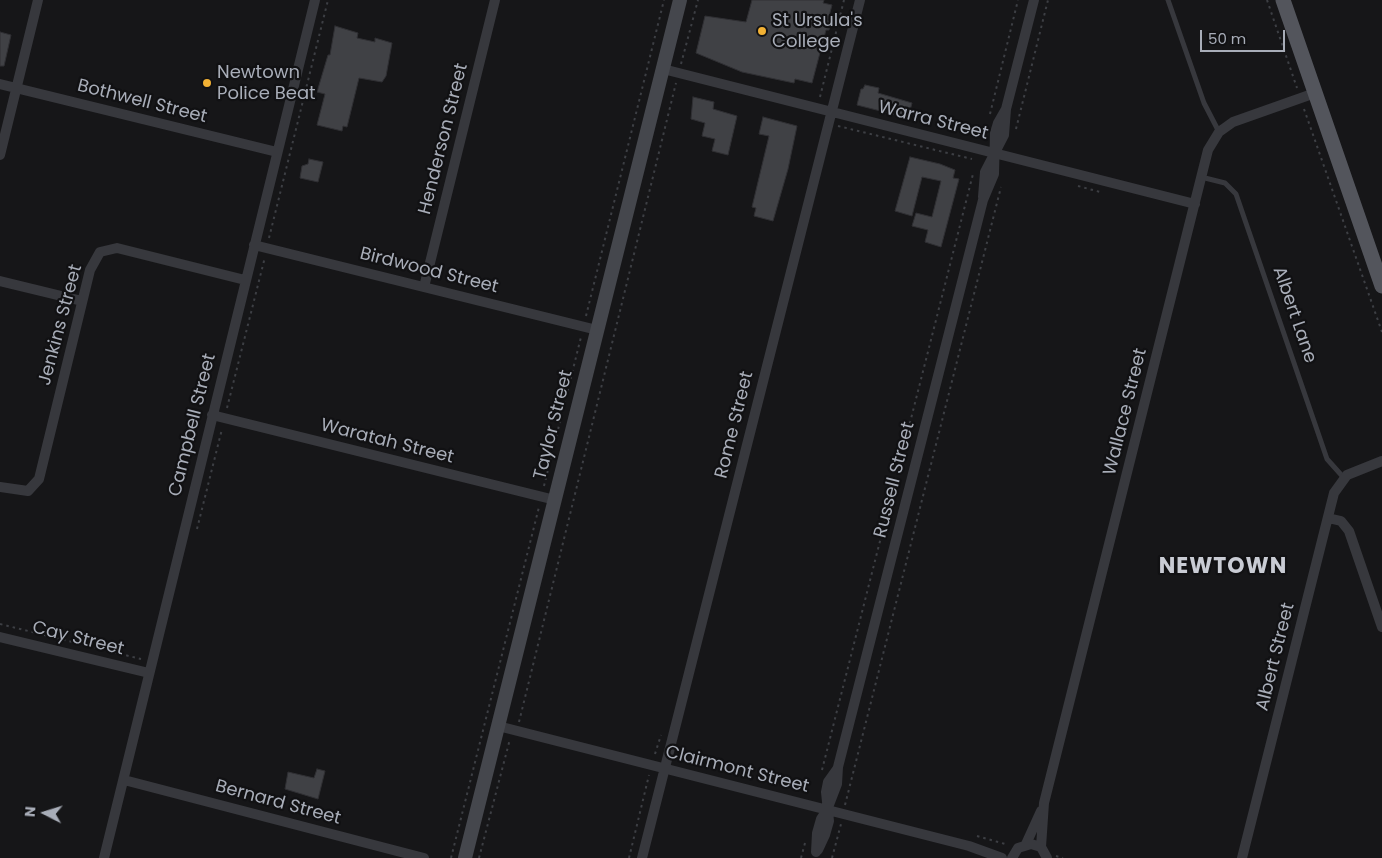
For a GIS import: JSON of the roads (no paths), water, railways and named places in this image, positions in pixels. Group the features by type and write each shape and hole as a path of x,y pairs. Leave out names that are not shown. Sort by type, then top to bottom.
{"main road":[{"path":"1283,0 1308,96 1382,286"}],"street":[{"path":"0,154 38,0"},
{"name":"Campbell Street","path":"104,858 314,0"},
{"name":"Henderson Street","path":"424,287 495,0"},
{"name":"Taylor Street","path":"465,858 680,0"},
{"name":"Rome Street","path":"642,858 860,0"},
{"name":"Russell Street","path":"816,855 829,821 827,810 836,784 838,767 983,200 983,181 994,153 997,128 1006,109 1034,0"},
{"name":"Warra Street","path":"663,70 831,112 978,154 994,153 1195,204"},
{"name":"Bothwell Street","path":"0,84 277,152"},
{"path":"1218,132 1233,122 1308,96"},
{"name":"Wallace Street","path":"1026,844 1044,803 1208,150 1218,132"},
{"name":"Birdwood Street","path":"254,245 597,330"},
{"name":"Jenkins Street","path":"0,487 28,491 39,479 90,270 100,252 117,248 245,280"},
{"path":"0,281 82,301"},
{"name":"Waratah Street","path":"212,415 555,500"},
{"path":"1344,478 1359,468 1382,461"},
{"name":"Albert Street","path":"1242,858 1334,494 1344,478"},
{"path":"1328,518 1341,522 1349,531 1382,627"},
{"name":"Cay Street","path":"0,637 149,673"},
{"name":"Clairmont Street","path":"498,726 969,846 1013,855"},
{"name":"Bernard Street","path":"124,780 424,858"},
{"name":"Wallace Street","path":"1041,847 1044,803"},
{"path":"1013,855 1026,844 1041,847 1047,858"},
{"name":"Clairmont Street","path":"969,846 1002,858"}],"lane":[{"path":"1168,0 1204,103 1218,132"},
{"name":"Albert Lane","path":"1202,177 1225,183 1236,194 1327,459 1344,478"}],"place":[{"name":"St Ursula's College","path":"762,31"},
{"name":"Newtown Police Beat","path":"207,83"}],"district":[{"name":"NEWTOWN","path":"1223,567"}]}
